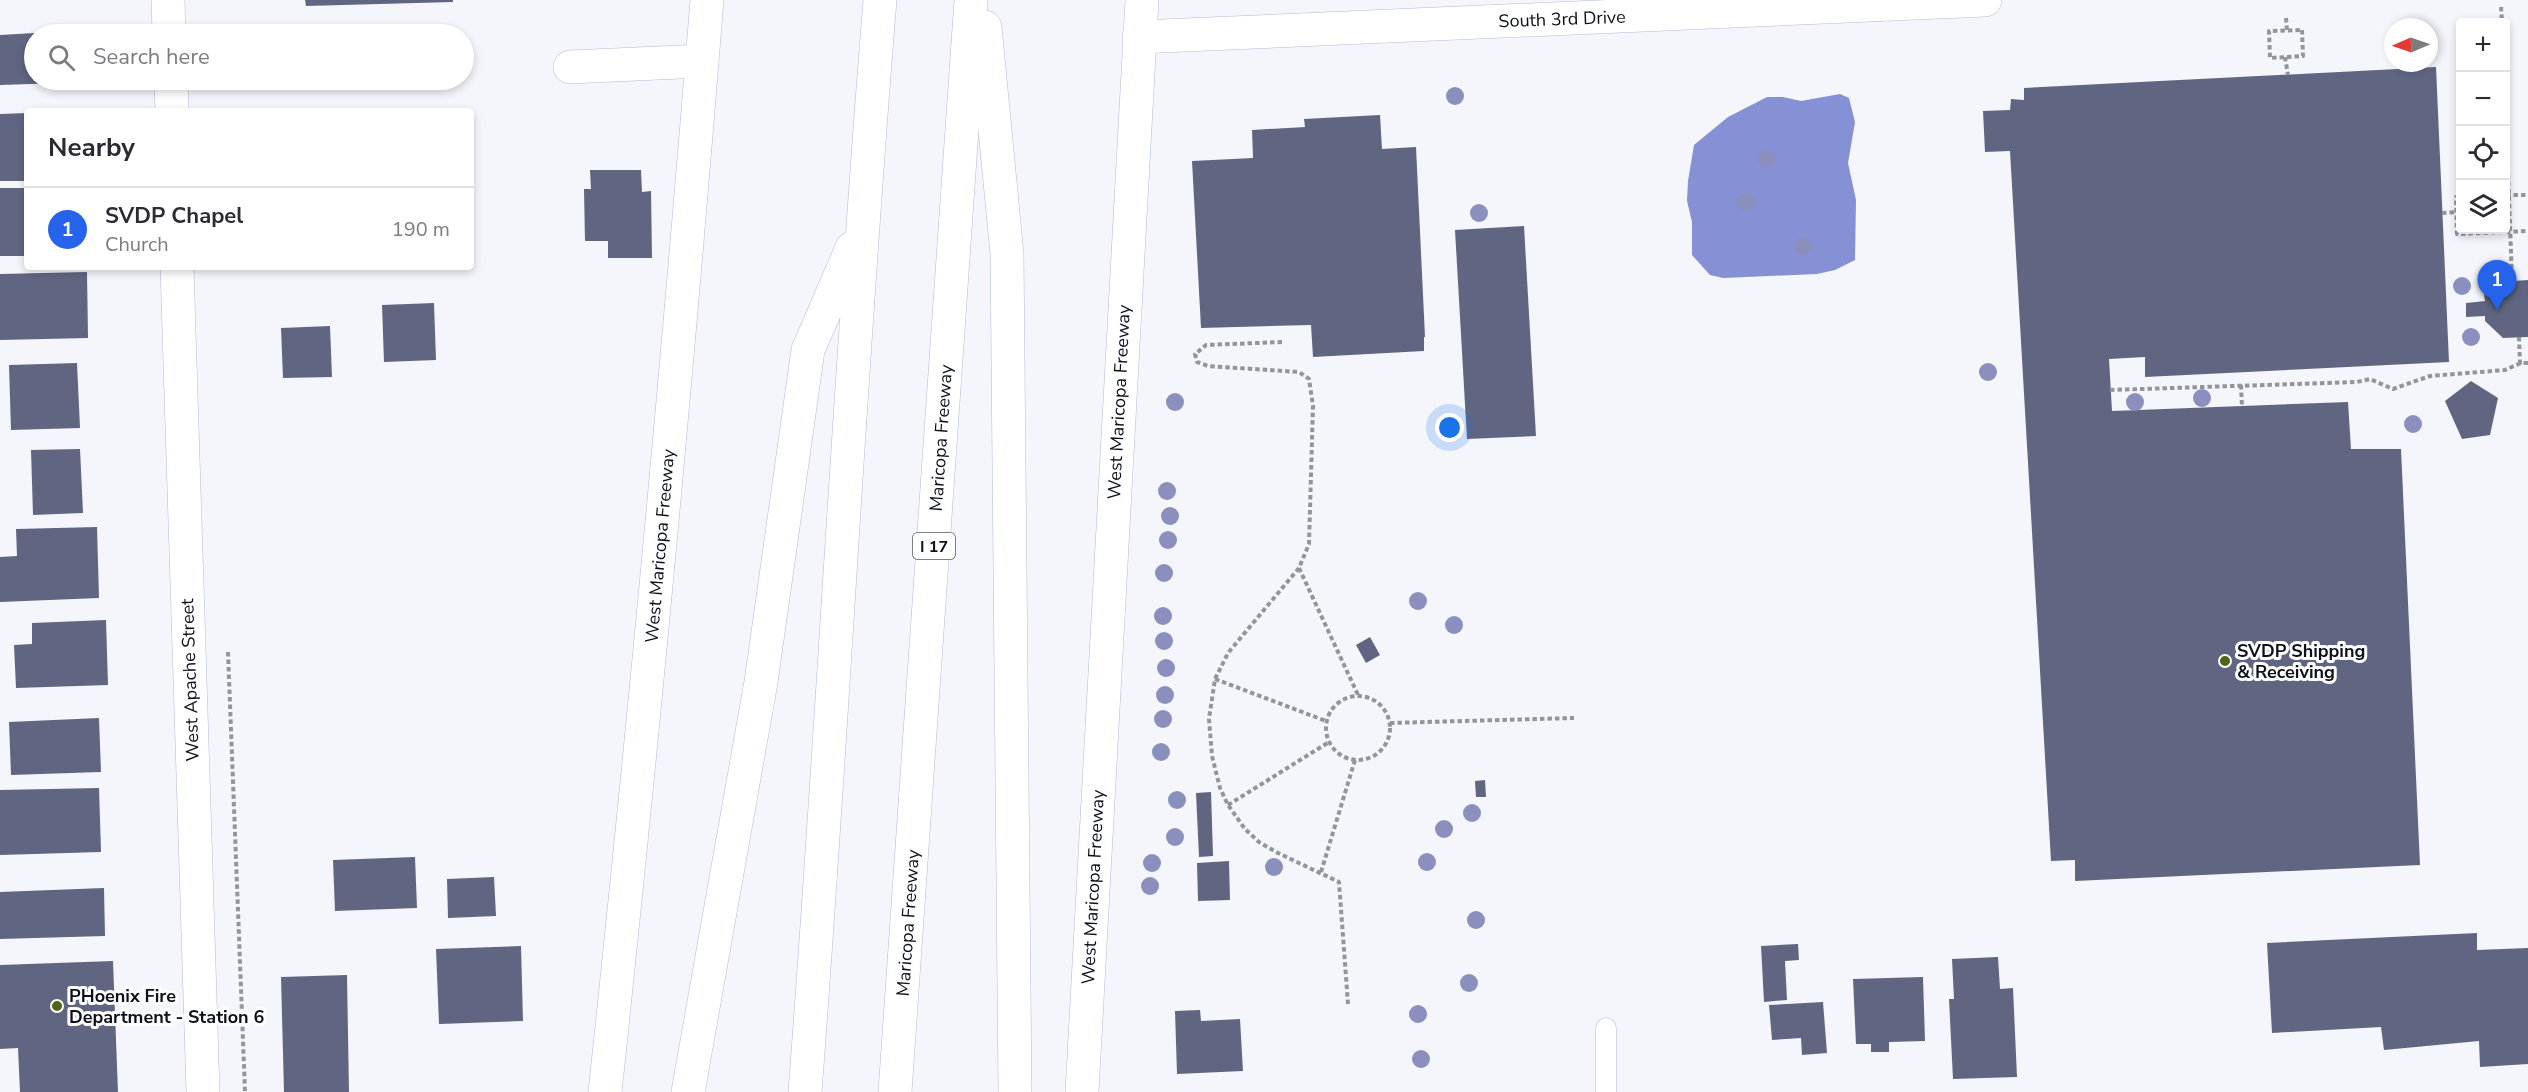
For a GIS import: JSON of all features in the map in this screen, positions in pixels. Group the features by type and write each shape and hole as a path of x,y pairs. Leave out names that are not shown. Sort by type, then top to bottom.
{"main road":[{"path":"168,0 169,24"},
{"name":"West Maricopa Freeway","path":"605,1092 635,807 707,0"},
{"path":"805,1092 826,810 862,227 880,0"},
{"name":"Maricopa Freeway","path":"895,1092 971,0"},
{"path":"982,0 1007,254 1015,1092"},
{"name":"West Maricopa Freeway","path":"1082,1092 1142,0"},
{"name":"South 3rd Drive","path":"1139,37 1985,0"},
{"path":"570,67 702,61"},
{"path":"171,90 172,108"},
{"path":"688,1092 761,682 808,350 862,227"},
{"name":"West Apache Street","path":"177,270 203,1092"}],"lane":[{"path":"1605,1028 1606,1092"}],"path":[{"path":"2501,8 2502,18"},
{"path":"2286,18 2287,31"},
{"path":"2302,30 2302,56 2270,58 2269,31 2287,31 2302,30"},
{"path":"2285,57 2288,75"},
{"path":"2505,126 2507,180"},
{"path":"2510,195 2528,195"},
{"path":"2442,213 2456,212"},
{"path":"2510,222 2512,281"},
{"path":"2511,231 2528,231"},
{"path":"2519,337 2520,363"},
{"path":"1282,342 1206,345 1195,354 1197,362 1208,366 1299,372 1309,379 1313,406 1309,544 1299,568 1228,653 1215,680 1209,719 1212,756 1220,788 1245,829 1259,842 1300,866 1321,872 1339,882 1348,1004"},
{"path":"2110,390 2357,382 2370,379 2393,389 2430,376 2505,370 2520,363 2528,363"},
{"path":"2241,385 2242,406"},
{"path":"1299,568 1358,695"},
{"path":"228,650 245,1092"},
{"path":"1215,680 1326,721"},
{"path":"1358,695 1376,701 1385,709 1390,723 1388,741 1383,750 1373,757 1355,760 1343,757 1329,742 1326,721 1337,704 1346,698 1358,695"},
{"path":"1390,723 1574,718"},
{"path":"1228,804 1329,742"},
{"path":"1321,872 1355,760"}],"water":[{"path":"1840,94 1849,98 1855,122 1848,163 1856,200 1855,260 1835,270 1817,274 1723,278 1710,275 1692,255 1692,222 1687,201 1694,145 1728,117 1767,97 1783,97 1801,101"}],"building":[{"path":"305,0 453,0 453,2 306,6"},
{"path":"24,34 24,84 0,85 0,35"},
{"name":"SVDP Shipping & Receiving","path":"2384,70 2384,72 2436,72 2449,362 2145,377 2145,357 2109,359 2112,411 2348,402 2351,449 2401,449 2420,865 2075,881 2075,860 2051,861 2010,151 1985,152 1983,111 2010,110 2011,99 2024,100 2024,88"},
{"path":"24,113 24,181 0,181 0,114"},
{"path":"1380,115 1382,149 1416,147 1424,351 1313,357 1311,325 1201,328 1192,161 1253,158 1252,130 1305,127 1304,119"},
{"path":"590,170 641,170 642,192 651,191 652,258 608,258 608,241 585,241 584,189 591,189"},
{"path":"0,188 24,188 24,256 0,256"},
{"path":"1524,226 1536,436 1467,439 1455,230"},
{"path":"87,272 88,338 0,340 0,274"},
{"path":"2528,280 2528,337 2503,338 2485,321 2485,316 2466,317 2466,303 2485,301 2484,295 2499,282"},
{"path":"434,303 436,360 384,362 382,305"},
{"path":"330,326 332,377 283,378 281,328"},
{"path":"77,363 80,428 11,430 9,365"},
{"path":"2471,381 2498,398 2490,435 2462,439 2445,401"},
{"path":"80,449 83,513 33,515 31,450"},
{"path":"97,527 99,598 0,602 0,557 17,556 16,529"},
{"path":"106,620 108,685 16,688 14,645 32,644 32,623"},
{"path":"1370,637 1380,655 1366,663 1356,645"},
{"path":"99,718 101,772 11,775 9,722"},
{"path":"1485,780 1486,797 1476,797 1475,781"},
{"path":"99,788 101,852 0,855 0,790"},
{"path":"1211,792 1213,856 1199,857 1196,793"},
{"path":"415,857 417,908 335,911 333,860"},
{"path":"1229,861 1230,900 1198,901 1197,863"},
{"path":"494,877 496,916 448,918 447,879"},
{"path":"104,888 105,936 0,939 0,892"},
{"path":"2477,933 2477,950 2528,948 2528,1064 2480,1067 2479,1041 2384,1050 2381,1027 2272,1033 2267,943"},
{"path":"1798,944 1799,960 1785,961 1787,1000 1764,1002 1761,946"},
{"path":"521,946 523,1021 439,1024 436,949"},
{"path":"1998,957 2000,989 2013,988 2017,1077 1953,1079 1949,999 1954,999 1952,959"},
{"name":"PHoenix Fire Department - Station 6","path":"113,961 118,1092 20,1092 18,1048 0,1049 0,965"},
{"path":"347,975 349,1092 284,1092 281,977"},
{"path":"1923,977 1925,1041 1889,1042 1889,1052 1871,1052 1871,1044 1856,1044 1853,979"},
{"path":"1823,1002 1827,1053 1802,1055 1801,1038 1772,1040 1769,1005"},
{"path":"1200,1010 1201,1021 1240,1019 1243,1071 1177,1074 1175,1011"}],"place":[{"name":"SVDP Chapel","path":"2497,310"},
{"name":"SVDP Shipping & Receiving","path":"2225,661"},
{"name":"PHoenix Fire Department - Station 6","path":"57,1006"}]}
